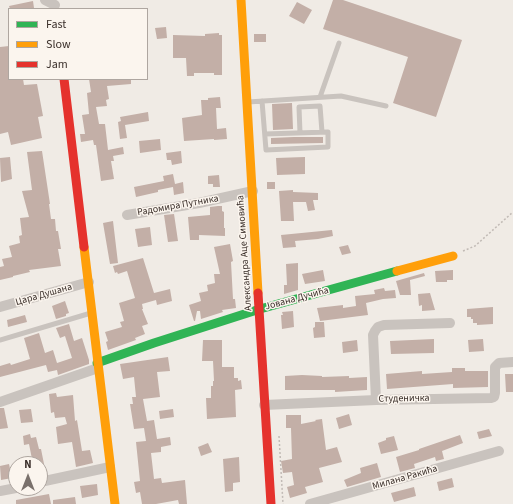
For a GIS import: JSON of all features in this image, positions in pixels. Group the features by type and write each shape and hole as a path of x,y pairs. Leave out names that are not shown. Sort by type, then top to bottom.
{"street":[{"path":"44,0 54,5"},
{"name":"Александра Аце Симовића","path":"241,0 271,504"},
{"path":"64,80 115,504"},
{"name":"Радомира Путника","path":"127,216 252,191"},
{"name":"Јована Дучића","path":"0,402 98,366 154,343 260,309 453,256"},
{"name":"Цара Душана","path":"0,307 89,282"},
{"path":"376,400 373,335 378,327 384,325 450,323"},
{"name":"Студеничка","path":"264,405 376,400 491,398 494,397 496,393 495,367 499,363 513,362"},
{"name":"Милана Ракића","path":"310,504 499,451"},
{"path":"48,480 110,467"}],"lane":[{"path":"320,97 339,42"},
{"path":"247,102 341,96 386,106"},
{"path":"262,101 264,134 266,150 328,147 328,132 264,134"},
{"path":"300,133 299,107 320,106 322,132"},
{"path":"0,340 92,313"}],"path":[{"path":"453,256 475,246 513,212"}],"building":[{"path":"333,0 343,0 462,40 436,117 393,103 408,57 323,29"},
{"path":"33,1 34,8 10,8 9,6"},
{"path":"297,2 312,10 304,24 289,16"},
{"path":"166,27 167,38 157,39 155,28"},
{"path":"219,33 219,35 222,35 222,75 214,75 214,73 194,73 194,76 187,76 186,58 173,58 173,35 205,36 205,34"},
{"path":"254,34 266,34 266,42 254,42"},
{"path":"8,46 8,80 23,80 24,85 37,84 43,116 38,117 42,138 11,145 8,132 0,134 0,47"},
{"path":"89,80 131,80 131,84 107,86 109,99 106,100 107,106 96,107 99,124 105,124 108,150 123,147 124,154 113,156 114,161 111,161 114,179 101,181 96,145 94,145 93,140 81,142 80,134 85,134 82,115 89,114 87,93 91,92"},
{"path":"220,97 221,108 216,108 217,129 226,128 227,139 184,141 182,118 202,115 201,100"},
{"path":"292,103 293,129 273,130 272,104"},
{"path":"148,112 149,121 125,125 127,138 120,139 118,122 121,121 120,117"},
{"path":"323,137 323,143 271,144 271,138"},
{"path":"160,139 161,150 140,153 139,141"},
{"path":"42,151 51,219 55,219 56,231 58,231 61,249 58,249 61,266 29,270 30,272 0,280 0,267 4,266 2,259 12,257 9,246 20,243 19,236 22,235 20,218 29,217 22,191 32,190 27,152"},
{"path":"181,151 182,163 172,165 171,160 167,160 166,153"},
{"path":"10,157 12,179 1,182 0,158"},
{"path":"305,157 305,174 277,175 276,158"},
{"path":"173,174 175,184 183,182 184,193 174,195 173,187 136,197 134,187 164,181 163,176"},
{"path":"219,175 220,187 213,187 213,184 208,184 208,176"},
{"path":"267,182 275,182 275,189 267,189"},
{"path":"293,190 293,192 318,193 318,200 313,200 315,210 308,211 306,202 293,202 294,221 281,221 279,191"},
{"path":"222,206 222,211 224,212 225,236 199,235 199,240 190,240 188,217 210,215 210,207"},
{"path":"174,214 178,241 168,242 164,215"},
{"path":"113,221 118,263 110,264 103,223"},
{"path":"150,227 152,245 138,247 135,229"},
{"path":"332,230 333,236 295,241 296,247 283,248 281,235"},
{"path":"230,244 233,261 231,262 233,299 235,299 236,308 222,310 223,312 201,319 200,311 197,311 194,321 189,305 201,301 199,293 208,291 207,285 215,283 214,274 220,274 214,247"},
{"path":"348,245 351,253 342,255 339,247"},
{"path":"143,258 154,293 170,289 172,301 157,305 156,300 142,304 142,309 148,324 142,326 145,334 135,338 136,340 108,350 106,342 108,341 105,332 122,327 120,322 124,321 119,303 135,298 127,271 118,274 117,272 115,273 113,266"},
{"path":"298,263 298,290 284,294 284,285 287,285 286,264"},
{"path":"323,270 325,281 305,284 302,274"},
{"path":"453,270 453,280 447,280 447,282 436,282 435,271"},
{"path":"424,273 425,276 410,280 411,295 400,295 396,281"},
{"path":"384,288 385,291 395,290 396,298 366,303 368,315 320,321 317,308 343,305 343,308 356,306 355,296 375,294 374,290"},
{"path":"430,293 435,310 422,311 422,305 419,306 418,294"},
{"path":"65,301 69,313 66,314 66,316 56,319 52,306"},
{"path":"493,307 493,324 477,325 477,323 473,323 473,319 471,319 471,317 467,317 467,309"},
{"path":"293,311 294,327 282,329 282,312"},
{"path":"25,315 27,322 8,327 7,320"},
{"path":"315,322 324,322 325,337 314,338 313,328 315,327"},
{"path":"69,324 74,341 82,338 89,364 58,375 57,370 48,372 46,365 0,377 0,366 10,363 11,365 30,359 24,338 39,333 45,353 53,350 57,363 72,358 65,336 60,338 56,328"},
{"path":"434,339 434,353 391,354 390,341"},
{"path":"483,339 484,351 469,352 468,340"},
{"path":"203,340 222,340 222,367 234,367 234,378 238,378 238,381 241,380 242,389 235,390 236,417 207,419 206,398 211,398 211,386 213,386 214,381 213,361 202,361"},
{"path":"357,340 358,351 343,353 342,342"},
{"path":"168,357 170,371 157,372 160,397 143,399 147,421 154,420 157,439 170,437 171,445 161,447 161,452 151,453 154,479 161,478 162,483 185,480 187,504 179,504 178,500 156,504 142,504 140,492 136,493 134,482 140,481 136,442 146,441 144,428 134,429 130,404 133,404 132,397 136,397 134,377 123,379 120,364"},
{"path":"452,368 465,368 465,371 488,371 488,387 453,388 453,384 387,389 386,374 422,371 422,374 452,372"},
{"path":"505,374 513,374 513,392 506,392"},
{"path":"302,375 322,377 349,376 349,378 367,377 367,390 335,392 335,390 285,390 285,376"},
{"path":"56,393 57,397 73,395 75,421 77,420 82,451 90,450 93,463 76,467 72,442 58,444 56,427 67,424 65,417 55,418 54,412 51,413 49,394"},
{"path":"0,408 4,408 8,428 0,429"},
{"path":"31,409 33,422 21,423 19,410"},
{"path":"173,409 174,417 160,419 159,411"},
{"path":"349,414 352,425 339,429 336,418"},
{"path":"286,415 301,415 301,424 322,419 326,450 337,447 342,462 319,468 323,482 305,487 307,493 290,498 287,487 294,485 292,472 283,473 281,461 292,459 291,428 286,428"},
{"path":"489,429 492,436 479,439 477,432"},
{"path":"30,434 31,438 36,437 42,456 31,456 29,444 24,445 23,436"},
{"path":"460,435 463,443 442,451 444,459 436,461 435,457 414,464 415,468 400,472 396,457"},
{"path":"394,436 398,450 381,454 378,443 386,440 386,438"},
{"path":"208,443 212,452 201,456 198,447"},
{"path":"239,457 240,482 233,483 233,491 225,492 223,459"},
{"path":"377,463 381,477 347,487 344,480 361,473 360,468"},
{"path":"8,464 8,479 1,480 0,466"},
{"path":"452,478 454,487 439,491 437,482"},
{"path":"97,484 98,495 82,498 80,486"},
{"path":"414,487 416,496 394,502 391,493"},
{"path":"48,494 51,504 16,504 16,500 38,496 48,496"},
{"path":"75,497 76,504 53,504 53,500"}],"traffic: fast":[{"path":"97,363 260,309 397,271"}],"traffic: slow":[{"path":"241,0 258,293"},
{"path":"84,247 115,504"},
{"path":"397,271 453,256"}],"traffic: jam":[{"path":"64,80 84,247"},
{"path":"258,293 271,504"}]}
